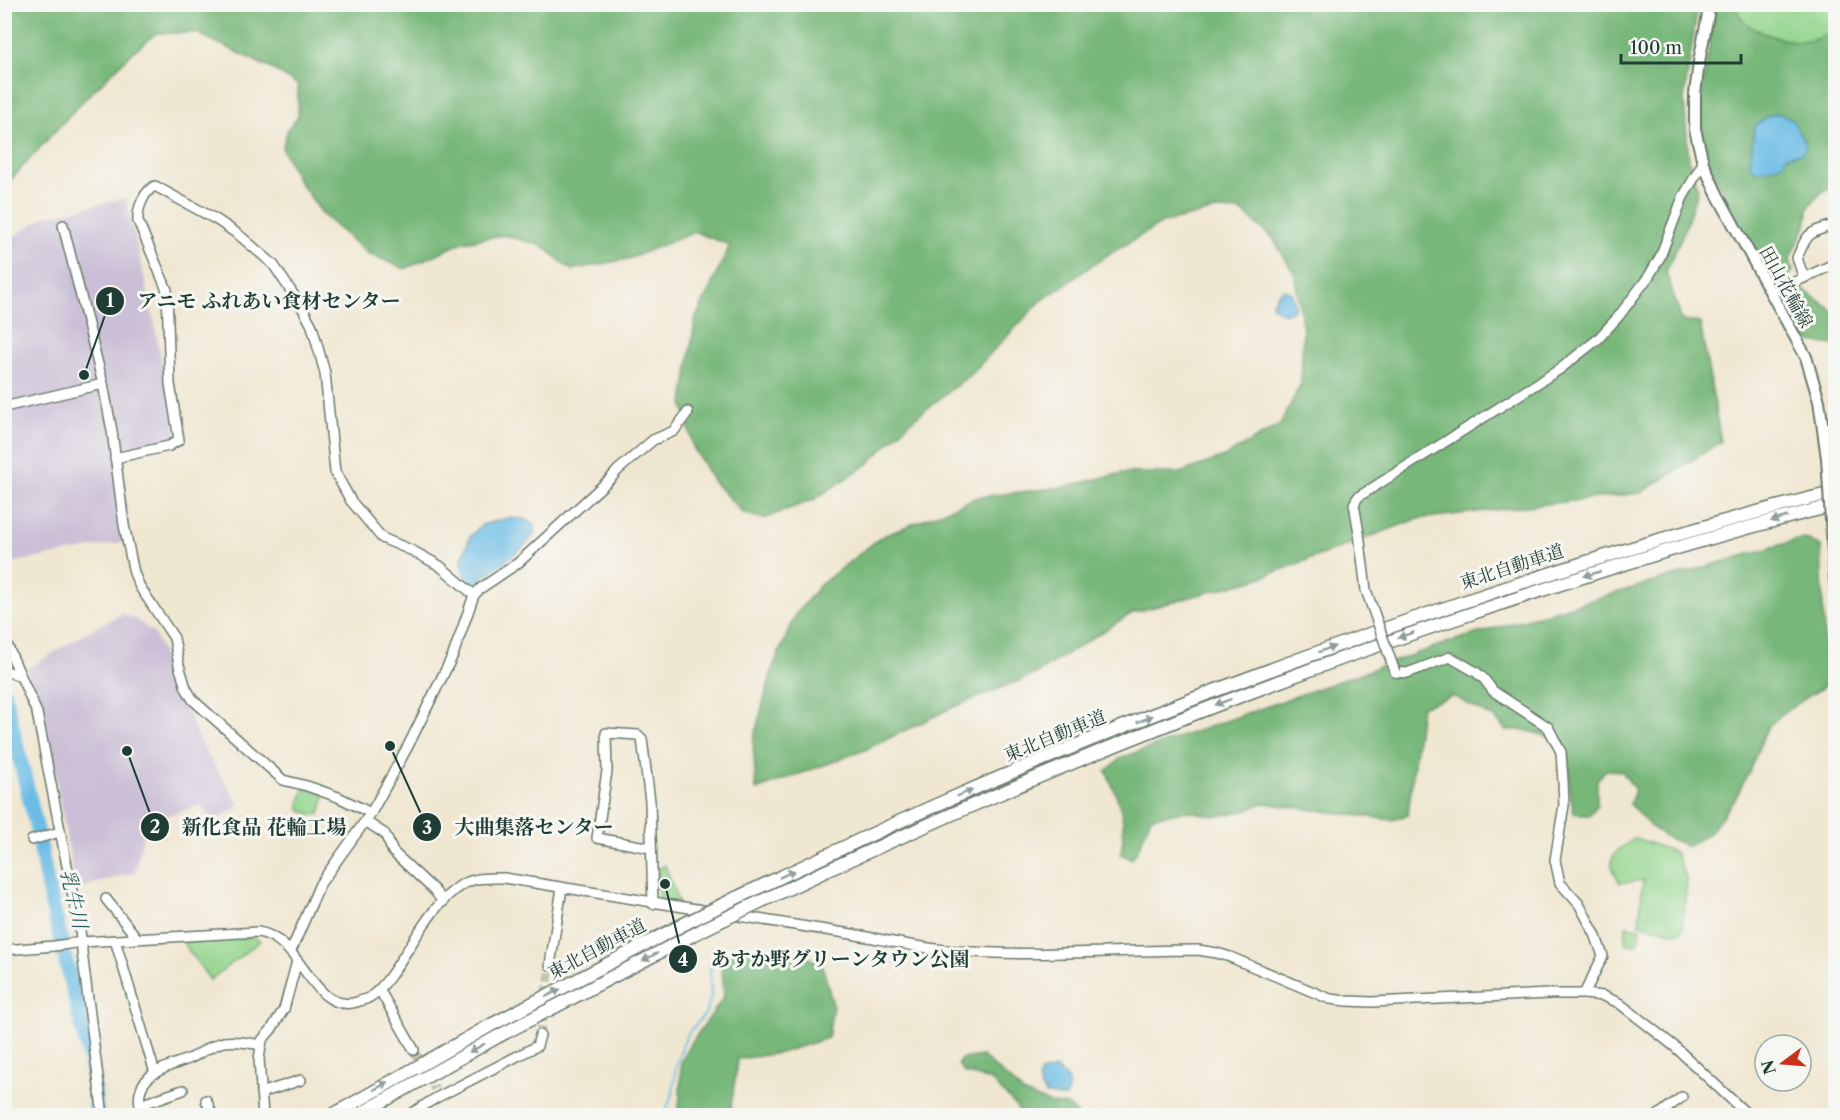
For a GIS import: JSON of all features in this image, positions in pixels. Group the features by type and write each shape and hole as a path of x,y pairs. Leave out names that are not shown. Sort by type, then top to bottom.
{"highway":[{"name":"東北自動車道","path":"331,1116 491,1025 686,923 942,803 1068,749 1259,674 1411,619 1678,534 1836,492"},
{"name":"東北自動車道","path":"357,1116 497,1037 702,930 947,815 1064,765 1328,663 1486,608 1597,572 1836,505"}],"main road":[{"name":"田山花輪線","path":"1710,4 1695,94 1695,129 1703,163 1717,194 1806,357 1819,401 1827,459 1836,592"}],"street":[{"path":"1584,994 1604,956 1579,904 1560,883 1555,860 1564,805 1561,752 1548,728 1493,691 1476,672 1450,657 1407,673 1395,672 1365,590 1354,504 1359,497 1560,369 1598,339 1649,276 1660,257 1683,197 1703,163"},
{"path":"115,458 169,446 179,440 170,384 166,290 138,221 137,212 150,188 156,186 217,220 273,264 312,326 325,373 335,472 351,501 382,538 440,566 474,595"},
{"path":"1804,278 1797,258 1804,241 1811,232 1836,224"},
{"path":"63,225 103,384 112,431 124,525 134,573 140,587 174,638 186,688 193,700 284,780 338,797 368,817 385,834 393,852 434,890 443,902"},
{"path":"1771,293 1836,263"},
{"path":"4,407 103,384"},
{"path":"291,951 321,884 368,817 408,746 453,655 474,595 518,563 653,440 674,431 688,412"},
{"path":"4,638 37,713 60,832 103,1116"},
{"path":"6,670 21,677"},
{"path":"651,848 597,838 607,771 606,733 638,735 642,739 650,801 653,904"},
{"path":"32,840 60,832"},
{"path":"4,950 137,938 258,932 269,934 291,951 326,997 350,1004 369,998 379,989 443,902 464,884 481,878 504,878 945,950 994,953 1208,951 1251,964 1330,999 1347,1001 1584,994 1603,996 1619,1003 1674,1046 1749,1116"},
{"path":"550,965 562,888"},
{"path":"106,899 137,938"},
{"path":"115,940 155,1073"},
{"path":"263,1116 259,1059 262,1040 284,1009 297,961"},
{"path":"379,989 414,1050"},
{"path":"407,1116 436,1094 537,1046 540,1035"},
{"path":"143,1116 139,1100 140,1090 146,1079 161,1068 188,1059 225,1042 261,1045"},
{"path":"261,1093 301,1080"},
{"path":"140,1105 183,1090"},
{"path":"1657,1116 1682,1097"},
{"path":"206,1101 213,1116"}],"shaded area":[{"path":"126,198 151,307 178,444 121,452 130,541 5,564 5,242 44,217"},
{"path":"123,614 137,620 154,633 200,743 240,806 213,821 201,805 146,822 135,872 76,889 42,704 25,670 96,627"}],"green space":[{"path":"5,5 1698,5 1684,99 1689,161 1698,189 1685,229 1666,272 1682,321 1700,323 1721,442 1641,493 1417,519 1257,579 1132,613 1035,674 949,709 865,750 756,790 753,741 773,667 796,614 820,585 881,537 978,497 1063,487 1122,473 1179,473 1224,457 1280,425 1301,383 1303,331 1295,275 1273,238 1241,211 1216,210 1162,223 1106,256 1040,302 971,374 910,422 868,464 815,499 763,519 743,513 714,482 693,447 683,403 695,320 730,245 695,232 628,259 571,270 543,246 504,235 463,242 405,269 367,253 324,216 296,177 282,148 288,129 298,116 298,85 274,70 197,33 157,33 134,51 78,106 5,186"},
{"path":"1715,5 1736,5 1738,13 1748,25 1763,33 1793,42 1814,40 1835,30 1835,188 1823,191 1809,206 1806,226 1790,258 1793,271 1786,278 1773,283 1711,171 1700,108","holes":["1754,127 1802,153 1750,165"]},
{"path":"1736,5 1835,5 1835,30 1810,41 1786,40 1763,33 1748,25 1738,13"},
{"path":"1801,288 1835,312 1835,345 1811,342 1798,327 1784,300"},
{"path":"1804,538 1821,546 1826,685 1783,713 1767,728 1735,799 1710,832 1689,846 1663,835 1637,812 1630,804 1635,790 1622,771 1606,770 1597,780 1597,805 1590,816 1574,813 1569,791 1569,764 1562,740 1524,730 1506,730 1496,719 1453,696 1421,707 1408,815 1392,820 1262,803 1246,811 1216,816 1186,811 1151,817 1132,859 1121,854 1123,820 1116,793 1106,771 1121,758 1452,641"},
{"path":"305,788 325,794 320,814 313,815 301,811 300,802"},
{"path":"1635,838 1675,852 1687,881 1682,930 1677,933 1639,924 1643,880 1620,883 1615,874 1612,867 1613,856"},
{"path":"665,865 678,902 658,900 658,869"},
{"path":"1626,926 1640,928 1638,943 1635,945 1625,943"},
{"path":"254,937 260,941 210,980 184,944 186,941"},
{"path":"746,948 807,957 822,964 833,1005 828,1038 780,1053 738,1059 731,1106 736,1115 676,1115 680,1098 681,1062 690,1045 724,997 722,967 731,953"},
{"path":"982,1056 1025,1094 1052,1104 1069,1106 1077,1115 1022,1115 991,1080 964,1073 958,1064 961,1059"}],"water":[{"path":"1778,113 1792,119 1806,145 1802,153 1786,156 1782,165 1756,171 1750,165 1754,127 1768,116"},
{"path":"1284,289 1292,294 1295,305 1293,310 1284,314 1273,307 1272,303"},
{"path":"507,518 523,519 534,524 536,532 515,554 471,586 463,572 462,559 470,537 482,525"},
{"path":"1055,1069 1063,1074 1067,1081 1066,1097 1046,1095 1040,1086 1038,1079 1041,1073"}],"waterway":[{"name":"乳牛川","path":"4,693 37,829 48,888 91,1063 97,1116"},
{"path":"664,1116 673,1093 676,1067 683,1044 689,1032 706,1013 711,996 711,960"}],"tunnel":[{"path":"540,1035 550,965"},
{"path":"414,1050 435,1089"}],"place":[{"name":"アニモ ふれあい食材センター","path":"84,375"},
{"name":"大曲集落センター","path":"390,746"},
{"name":"新化食品 花輪工場","path":"127,751"},
{"name":"あすか野グリーンタウン公園","path":"665,884"}]}
